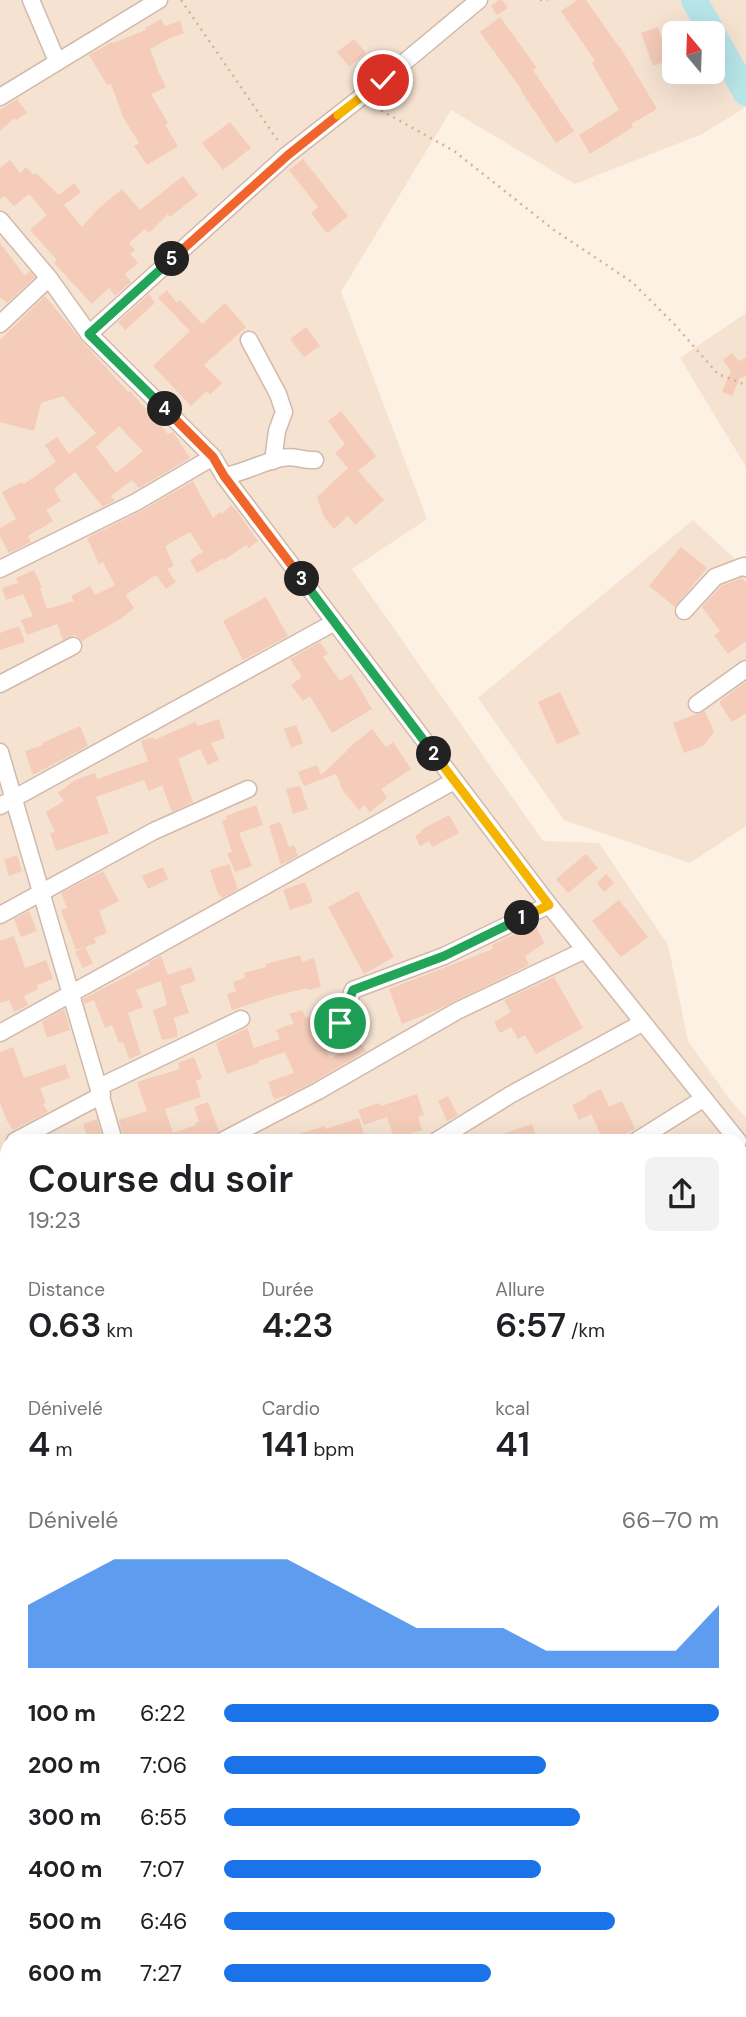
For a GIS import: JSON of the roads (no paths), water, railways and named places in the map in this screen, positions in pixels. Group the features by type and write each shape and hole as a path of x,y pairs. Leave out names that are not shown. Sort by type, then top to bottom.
{"street":[{"path":"31,0 57,61"},
{"path":"0,97 159,0"},
{"path":"89,334 288,155 479,0"},
{"path":"0,220 49,278 89,334 213,457 224,476 549,905 732,1134"},
{"path":"0,324 49,278"},
{"path":"249,340 278,394 284,412 276,431 273,461"},
{"path":"224,476 239,474 253,466 293,456 315,460"},
{"path":"0,569 136,502 213,457"},
{"path":"684,611 715,577 745,567"},
{"path":"7,802 335,622"},
{"path":"0,684 73,646"},
{"path":"697,704 746,669"},
{"path":"0,752 7,802 41,892 112,1134"},
{"path":"0,1033 454,781"},
{"path":"0,915 153,831 248,789"},
{"path":"340,1023 353,990 444,956 549,905"},
{"path":"235,1134 457,1011 585,950"},
{"path":"27,1134 100,1091 242,1019"},
{"path":"447,1134 510,1095 642,1023"},
{"path":"647,1134 703,1098"}],"waterway":[{"path":"694,0 746,93"}]}
